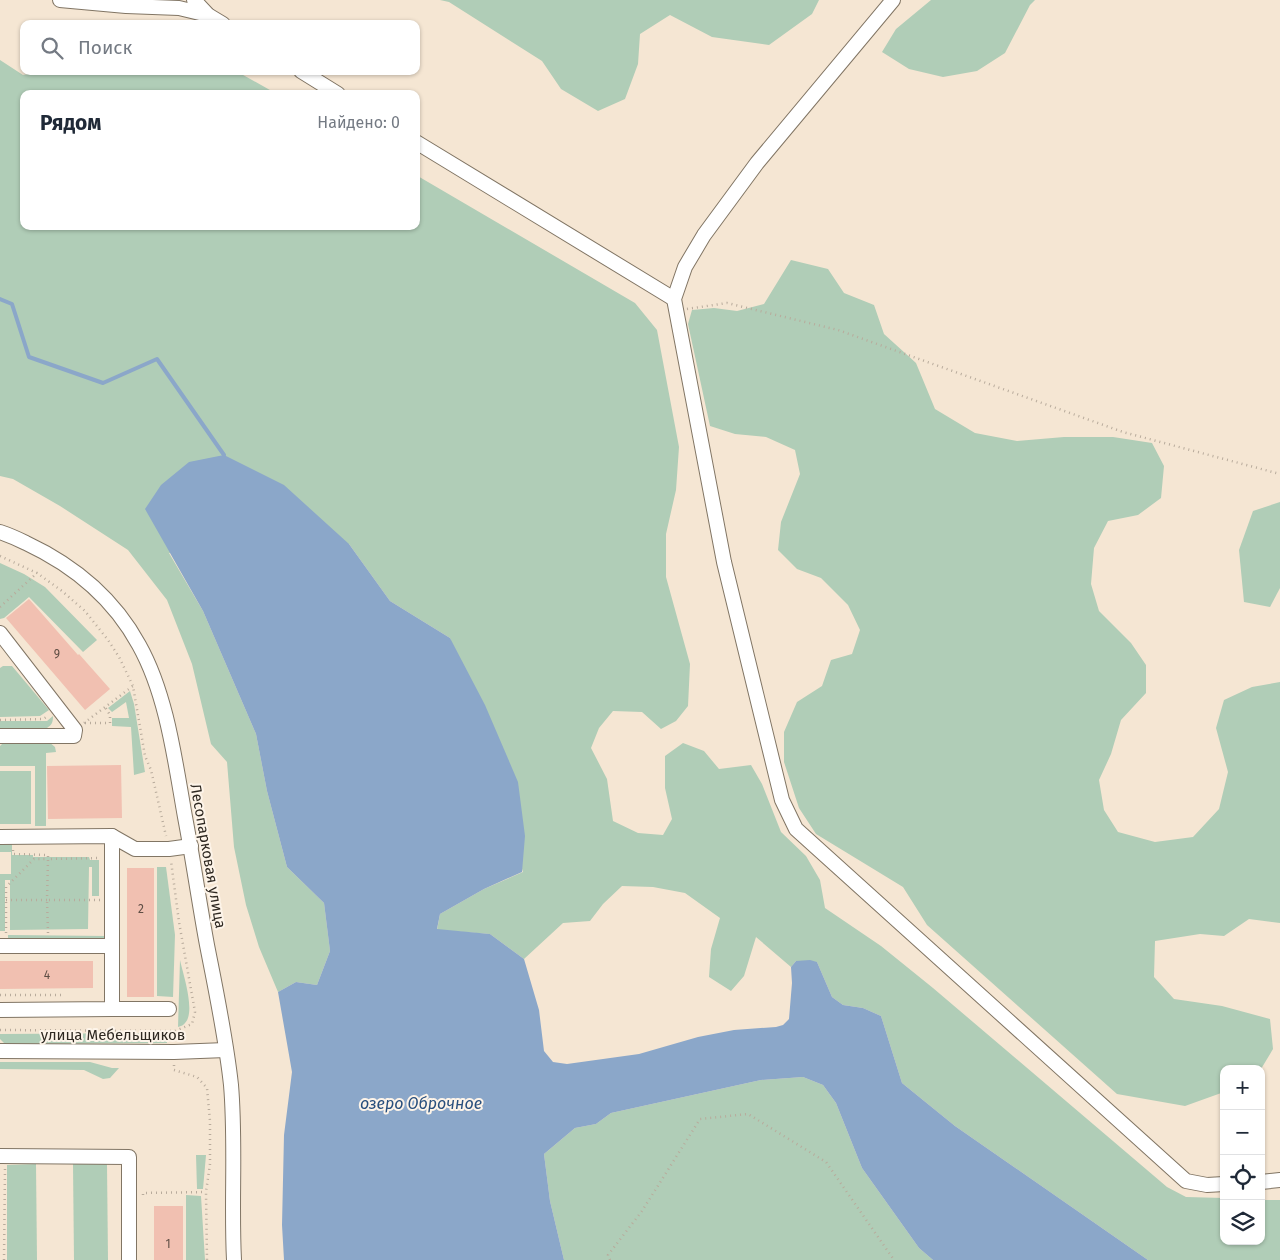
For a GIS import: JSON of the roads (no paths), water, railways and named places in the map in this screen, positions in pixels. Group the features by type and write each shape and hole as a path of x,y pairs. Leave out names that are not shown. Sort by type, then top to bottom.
{"street":[{"path":"60,0 126,6 179,8 208,15"},
{"path":"194,0 208,15 216,20"},
{"path":"893,0 757,163 716,219 685,266 675,305 724,562 782,800 796,830 1186,1181 1206,1185 1220,1184"},
{"path":"307,75 332,90"},
{"path":"420,145 675,305"},
{"name":"Лесопарковая улица","path":"0,532 44,552 73,570 122,617 140,646 152,674 163,708 191,846 231,1086 234,1139 232,1219 234,1260"},
{"path":"0,633 75,730 74,736 0,736"},
{"path":"112,836 112,1009"},
{"path":"0,837 112,836 135,849 170,849 191,846"},
{"path":"3,940 112,946"},
{"path":"0,1010 169,1009"},
{"name":"улица Мебельщиков","path":"0,1051 174,1052 226,1050"},
{"path":"2,1159 129,1157 129,1260"},
{"path":"1265,1182 1280,1180"}],"water":[{"name":"озеро Оброчное","path":"224,455 284,485 349,544 390,601 450,638 485,705 518,782 525,836 522,872 484,889 440,914 437,929 490,934 524,959 539,1010 544,1051 553,1062 567,1064 639,1054 698,1037 734,1030 783,1025 789,1019 792,983 791,967 796,961 810,960 817,962 832,997 843,1005 863,1008 881,1016 902,1083 955,1126 1148,1260 933,1260 919,1248 862,1168 836,1103 823,1085 803,1077 761,1080 611,1113 596,1124 575,1128 544,1154 550,1201 564,1260 284,1260 282,1225 284,1135 292,1072 278,992 296,982 317,985 330,951 324,903 287,867 267,791 256,734 203,611 145,509 161,485 189,462"}],"waterway":[{"path":"0,299 12,304 29,357 103,383 157,359 224,455"}]}
